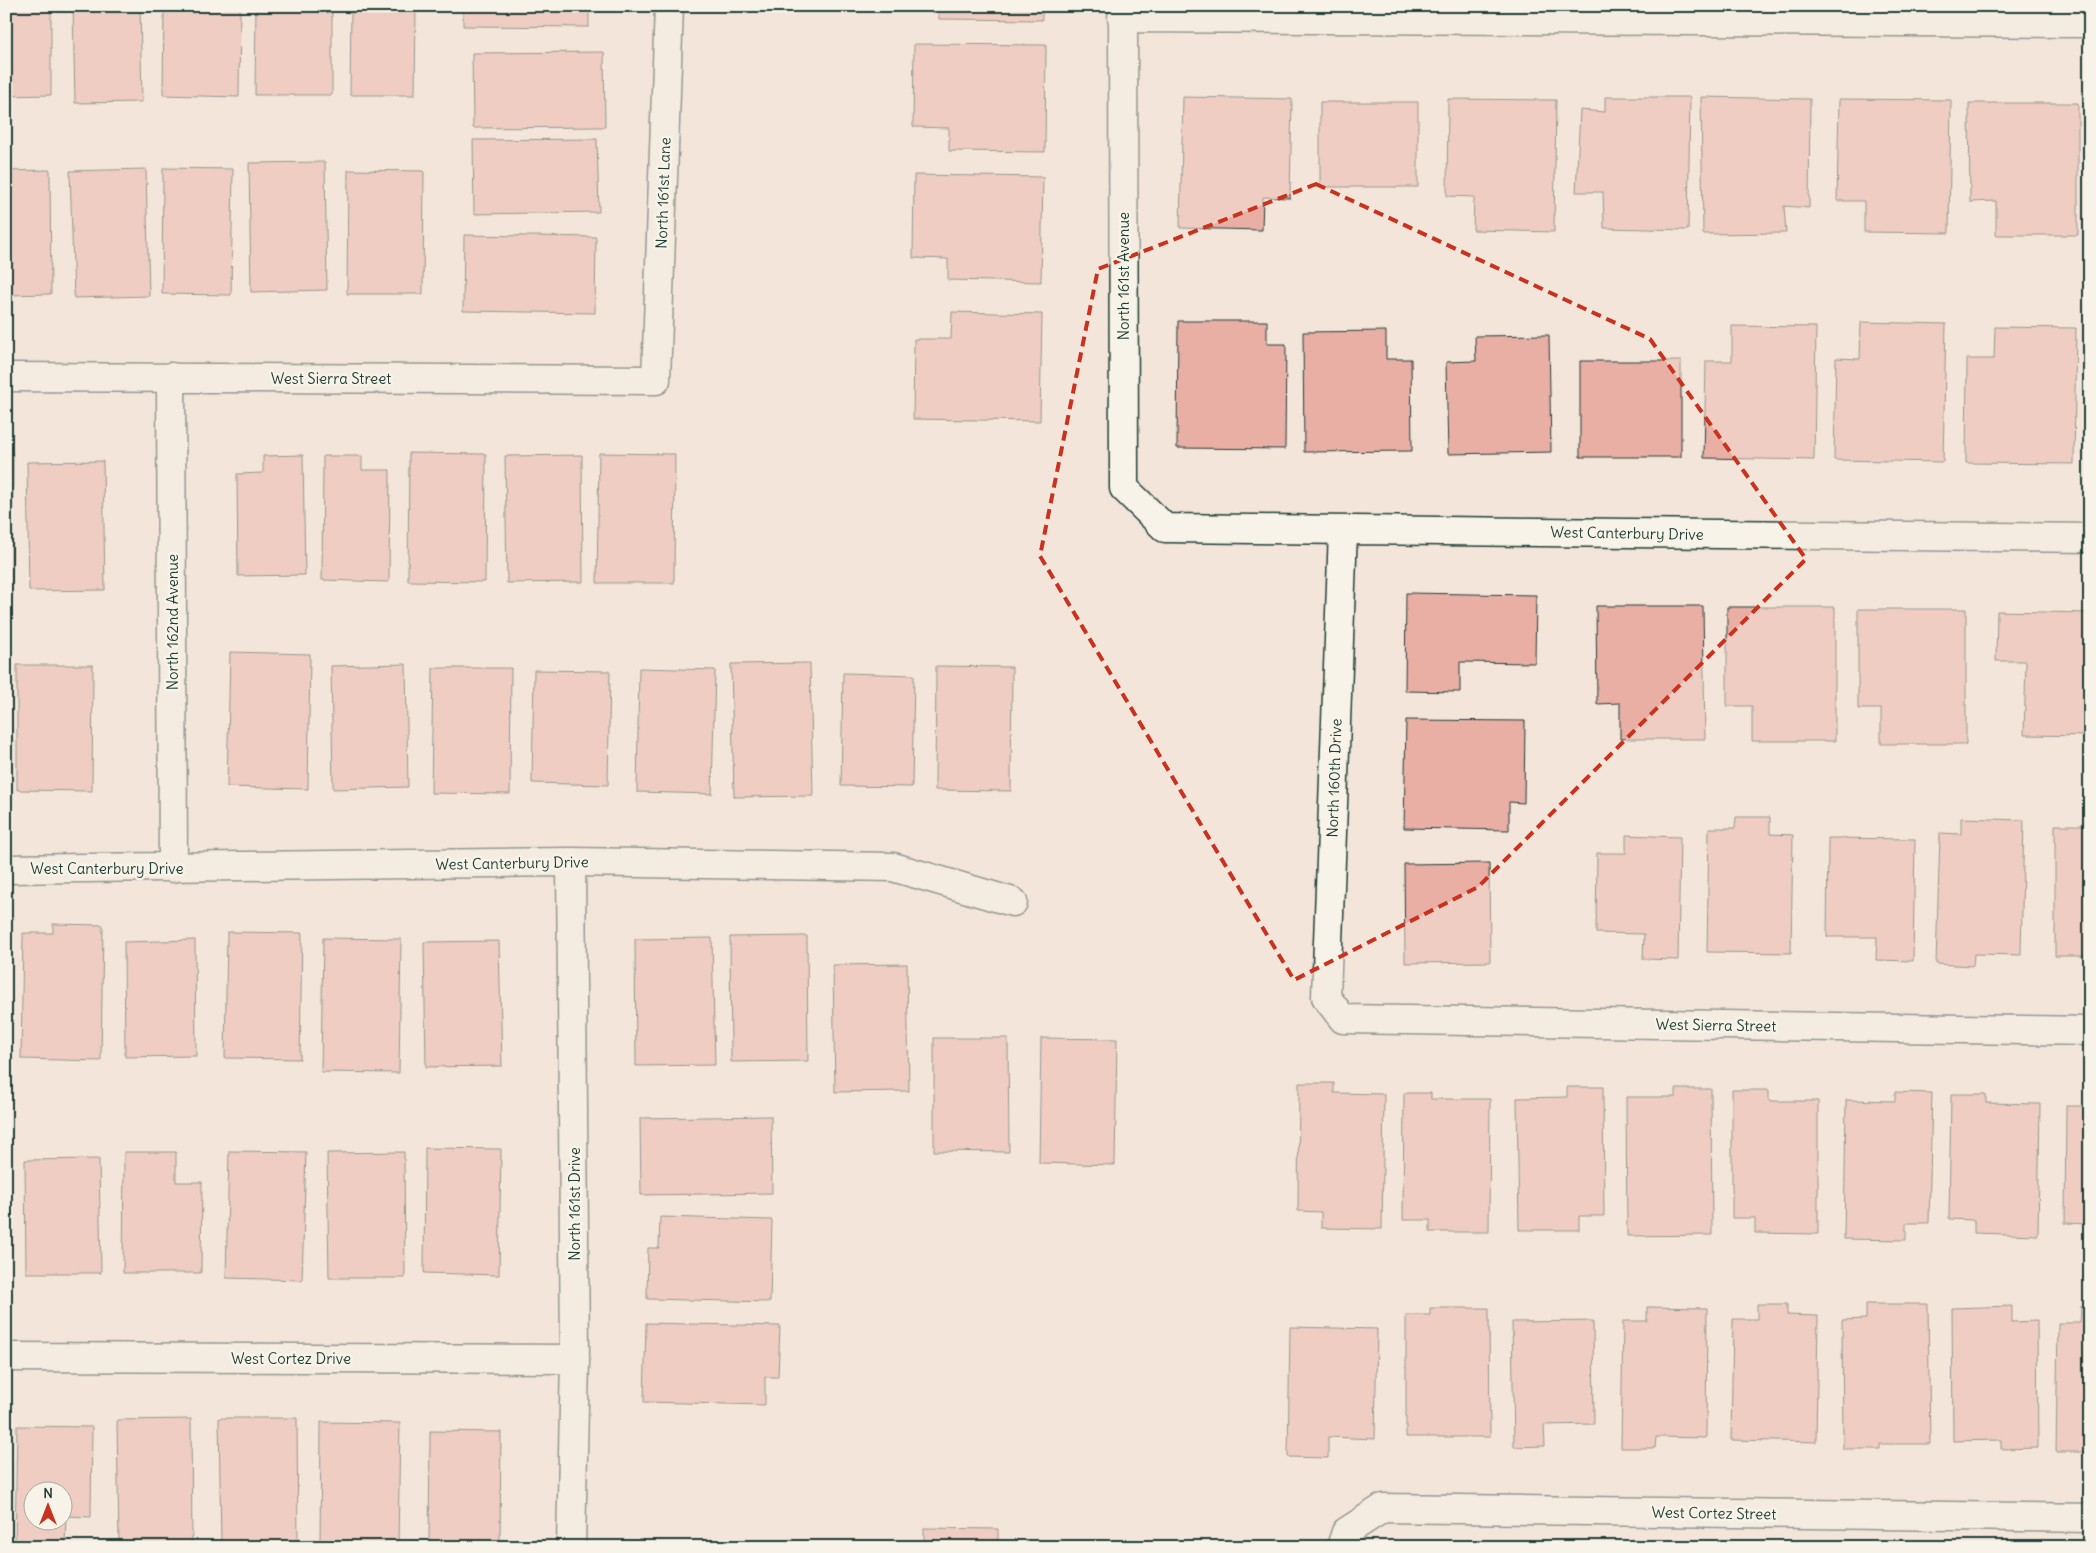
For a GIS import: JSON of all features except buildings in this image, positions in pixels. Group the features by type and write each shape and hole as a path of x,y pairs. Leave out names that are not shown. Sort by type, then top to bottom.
{"street":[{"name":"North 161st Lane","path":"656,380 669,6"},
{"path":"1122,12 2090,23"},
{"name":"North 161st Avenue","path":"1122,12 1124,488 1165,528"},
{"name":"West Sierra Street","path":"6,377 656,380"},
{"name":"North 162nd Avenue","path":"170,377 173,868"},
{"name":"West Canterbury Drive","path":"1165,528 2090,538"},
{"name":"North 160th Drive","path":"1343,530 1326,997 1343,1019"},
{"name":"West Canterbury Drive","path":"6,869 571,862 893,867 1013,902"},
{"name":"North 161st Drive","path":"571,862 575,1359 571,1547"},
{"name":"West Sierra Street","path":"1343,1019 2090,1031"},
{"name":"West Cortez Drive","path":"6,1357 575,1359"},
{"name":"West Cortez Street","path":"1344,1540 1383,1508 2090,1518"}],"highlighted area":[{"path":"1316,184 1650,339 1806,559 1478,887 1294,980 1040,556 1098,269"}]}
